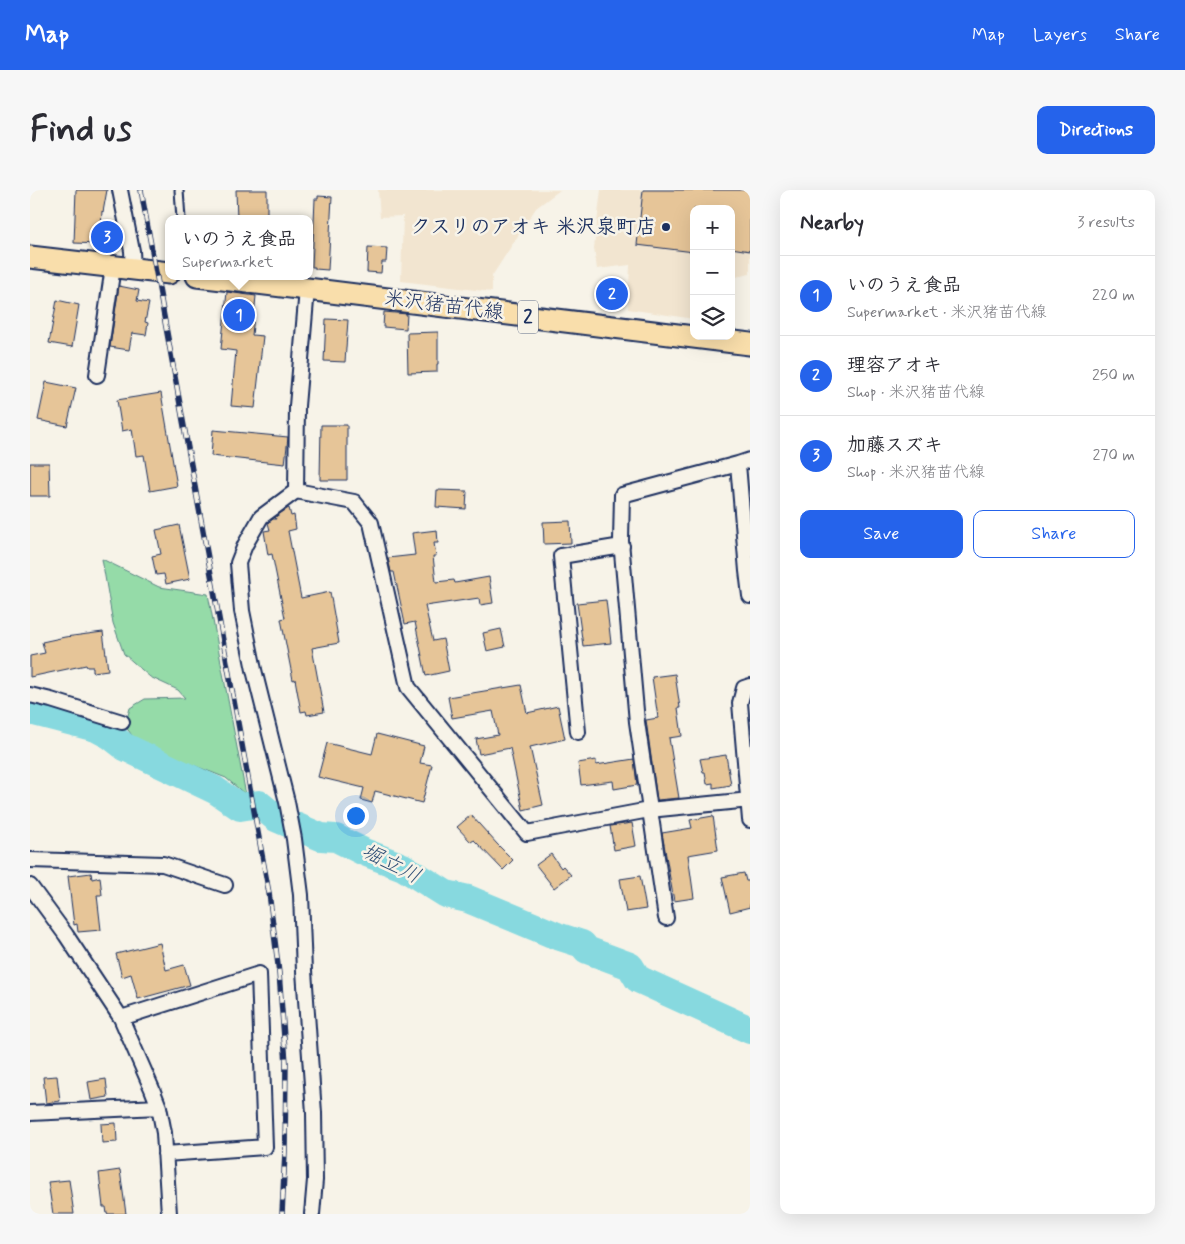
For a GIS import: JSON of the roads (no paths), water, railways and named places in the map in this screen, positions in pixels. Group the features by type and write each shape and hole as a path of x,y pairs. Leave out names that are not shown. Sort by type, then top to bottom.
{"main road":[{"path":"30,257 165,273"},
{"name":"米沢猪苗代線","path":"231,280 750,344"}],"street":[{"path":"97,375 123,268 132,251 120,190"},
{"path":"296,491 297,406 307,289"},
{"path":"666,918 637,722 622,546 622,496 744,462 747,571 750,596"},
{"path":"312,1214 315,1180 314,1113 301,896 287,802 254,670 242,611 238,562 245,545 261,518 296,491 354,502 371,523 408,687 528,833 649,810 749,800"},
{"path":"578,732 561,556 622,546"},
{"path":"750,686 744,688 740,703 750,820"},
{"path":"30,695 122,722"},
{"path":"30,860 163,864 225,885"},
{"path":"30,886 66,935 121,1018 152,1088 159,1107 164,1133 170,1214"},
{"path":"121,1018 259,974 265,1147 165,1154"},
{"path":"30,1114 159,1107"}],"lane":[{"path":"179,190 181,215"}],"waterway":[{"name":"堀立川","path":"30,711 96,728 111,736 125,747 215,790 240,807 259,804 276,818 321,837 336,838 364,852 403,867 446,894 468,899 557,936 582,944 587,950 630,966 638,979 750,1030"}],"railway":[{"path":"141,190 269,893 279,973 286,1063 282,1214"}],"place":[{"name":"クスリのアオキ 米沢泉町店","path":"666,227"},
{"name":"加藤スズキ","path":"107,237"},
{"name":"理容アオキ","path":"612,294"},
{"name":"いのうえ食品","path":"239,315"}]}
